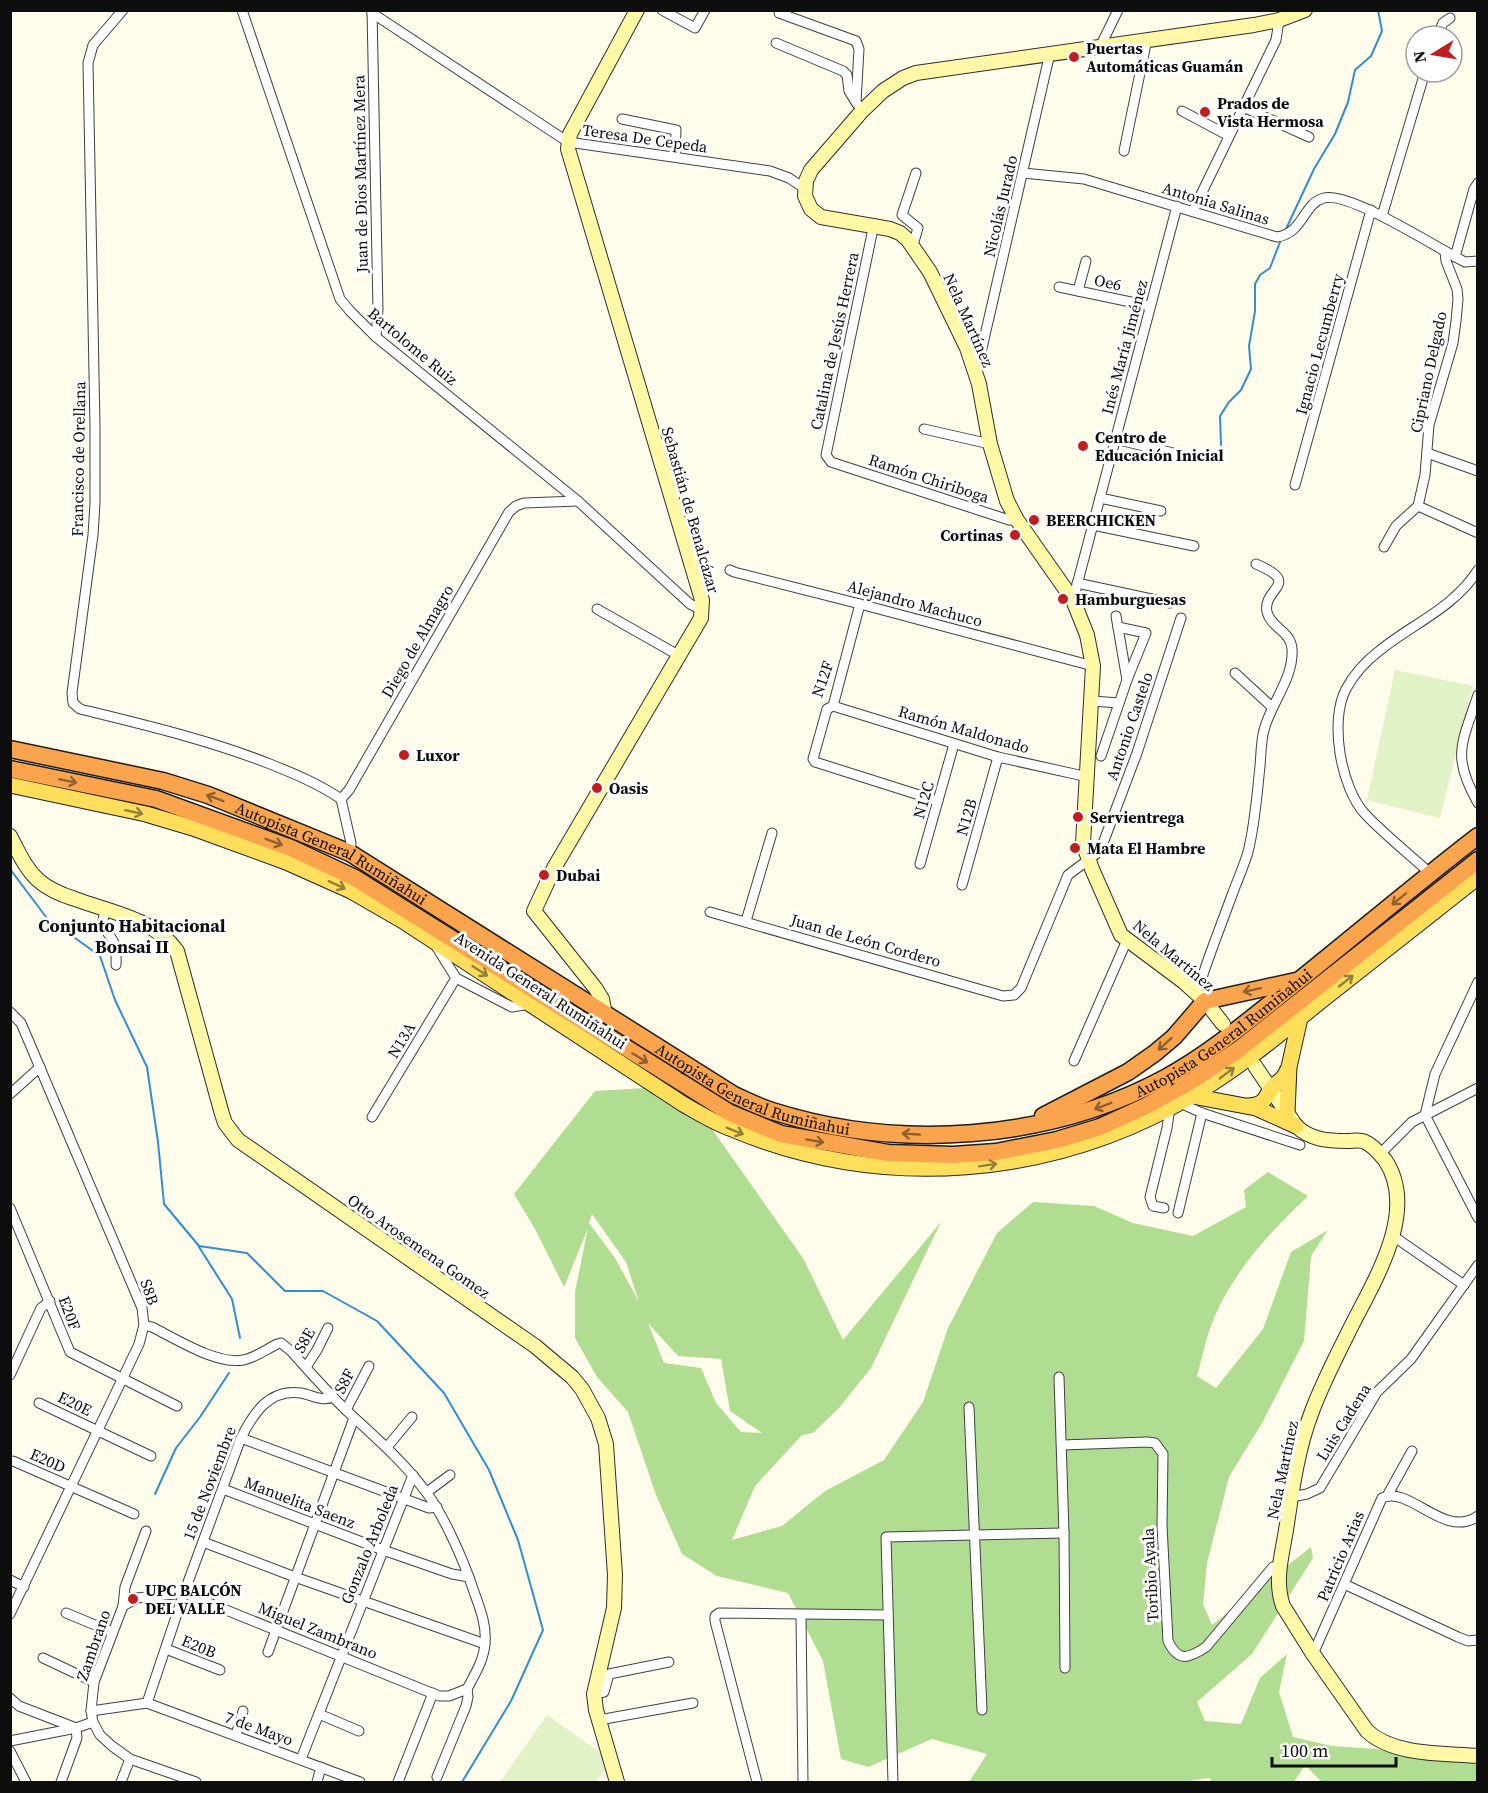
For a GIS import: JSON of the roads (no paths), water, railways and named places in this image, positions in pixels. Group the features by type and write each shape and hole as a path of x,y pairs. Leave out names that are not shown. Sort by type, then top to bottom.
{"highway":[{"name":"Autopista General Rumiñahui","path":"10,748 164,781 292,828 350,853 734,1095 772,1111 870,1132 940,1136 1025,1126 1095,1110 1127,1097 1166,1078 1228,1037 1478,836"},
{"name":"Autopista General Rumiñahui","path":"10,769 156,799 291,848 355,878 729,1113 781,1134 888,1153 953,1155 996,1152 1030,1146 1100,1127 1146,1106 1193,1080 1238,1050 1478,860"},
{"path":"1025,1126 1128,1072 1155,1053 1174,1037 1201,997 1300,980"}],"main road":[{"path":"568,142 570,134 637,10"},
{"path":"804,188 811,170 859,106 903,78 916,73 1279,20 1305,10"},
{"name":"Sebastián de Benalcázar","path":"568,142 572,168 702,600 701,618 554,868 534,911 596,989 602,999 605,1015"},
{"name":"Nela Martínez","path":"804,188 811,209 821,217 874,225 900,233 913,245 930,272 973,363 1002,488 1017,520 1073,600 1087,635 1093,666 1083,843 1088,860 1118,929 1127,940 1201,997 1223,1024"},
{"name":"Avenida General Rumiñahui","path":"10,785 146,814 193,828 286,862 351,891 431,939 683,1104 729,1129 770,1144 847,1162 890,1168 980,1167 1029,1158 1080,1146 1116,1133 1181,1102 1220,1079 1478,878"},
{"path":"10,797 26,790 36,791"},
{"name":"Otto Arosemena Gomez","path":"10,836 23,861 38,880 58,893 149,925 165,937 177,951 222,1114 225,1123 238,1140 535,1346 572,1377 582,1389 598,1418 606,1444 615,1575 614,1608 594,1694 598,1720 617,1782"},
{"path":"1287,1112 1289,1067 1300,1018"},
{"path":"1256,1066 1296,1126"},
{"path":"1181,1102 1251,1106 1266,1100 1272,1088 1281,1081 1289,1067"},
{"path":"1242,1105 1270,1113 1311,1136 1324,1140 1363,1141 1380,1154"},
{"name":"Nela Martínez","path":"1380,1154 1396,1186 1397,1203 1393,1236 1382,1265 1311,1412 1302,1442 1291,1497 1278,1589 1283,1606 1313,1654 1367,1731 1374,1737 1399,1747 1478,1756"}],"street":[{"name":"Francisco de Orellana","path":"123,10 93,45 88,63 96,426 95,503 93,535 72,693 73,703 80,710 177,733 246,754 324,787 340,799"},
{"name":"Bartolome Ruiz","path":"242,10 340,299 376,337 578,501 690,604 702,610"},
{"path":"662,10 694,28 705,10"},
{"path":"1101,45 1118,10"},
{"name":"Juan de Dios Martínez Mera","path":"372,12 378,310 376,337"},
{"name":"Teresa De Cepeda","path":"372,12 568,142 770,171 789,178 804,188"},
{"path":"779,12 856,41 859,49 859,106"},
{"path":"1443,24 1450,18"},
{"path":"1193,210 1276,40 1279,20"},
{"path":"1124,151 1147,39"},
{"path":"776,43 843,71 847,75 849,91 859,106"},
{"name":"Nicolás Jurado","path":"973,363 979,357 982,348 1050,53"},
{"path":"1382,216 1421,84"},
{"path":"1243,107 1309,137"},
{"path":"1182,111 1229,136"},
{"path":"622,118 676,130 675,156"},
{"path":"913,245 918,228 903,215 916,172"},
{"name":"Antonia Salinas","path":"1023,173 1084,179 1277,237 1287,236 1296,230 1315,202 1335,197 1371,210 1465,262 1478,261"},
{"path":"1455,257 1474,189 1478,183"},
{"name":"Inés María Jiménez","path":"1073,600 1177,206"},
{"name":"Ignacio Lecumberry","path":"1295,485 1371,210"},
{"name":"Catalina de Jesús Herrera","path":"831,462 826,455 874,225"},
{"name":"Cipriano Delgado","path":"1418,506 1429,425 1453,344 1458,299 1445,252"},
{"path":"1078,291 1086,261"},
{"name":"Oe6","path":"1059,287 1150,306"},
{"path":"924,429 990,444"},
{"path":"1115,439 1194,458"},
{"path":"1427,453 1478,471"},
{"name":"Ramón Chiriboga","path":"831,462 1009,520 1017,520"},
{"path":"1100,498 1161,511"},
{"name":"Diego de Almagro","path":"340,799 349,790 509,512 524,503 578,501"},
{"path":"1384,547 1395,526 1418,506 1478,533"},
{"path":"1093,525 1194,546"},
{"path":"1201,997 1247,855 1254,822 1264,732 1272,707 1288,674 1292,648 1290,639 1273,622 1267,612 1267,607 1278,584 1278,578 1275,573 1256,564"},
{"name":"Alejandro Machuco","path":"730,570 1093,666"},
{"path":"1430,873 1364,813 1353,796 1346,783 1341,758 1340,707 1346,690 1357,672 1379,651 1445,606 1470,582 1478,570"},
{"path":"1077,583 1170,603"},
{"name":"N12F","path":"860,604 832,706 827,709 812,756 815,762 938,801"},
{"path":"597,609 678,655"},
{"path":"1116,616 1127,680"},
{"name":"Antonio Castelo","path":"1014,995 1021,988 1068,875 1096,855 1102,846 1129,774 1181,618"},
{"path":"1101,756 1146,633 1118,627"},
{"path":"1235,673 1272,707"},
{"path":"1477,800 1464,776 1460,757 1463,737 1478,695"},
{"path":"1092,701 1119,703"},
{"name":"Ramón Maldonado","path":"832,706 998,757 1088,777"},
{"name":"N12C","path":"920,864 954,744"},
{"name":"N12B","path":"962,885 998,757"},
{"path":"340,799 351,843 350,853"},
{"path":"746,921 772,833"},
{"path":"105,910 102,926 113,938 117,952 116,965"},
{"name":"Juan de León Cordero","path":"710,912 1004,996 1014,995"},
{"path":"431,939 456,978 512,1007 530,1004"},
{"path":"1074,1061 1127,940"},
{"name":"N13A","path":"372,1117 456,978"},
{"path":"1478,982 1435,1074 1425,1115 1478,1218"},
{"name":"S8B","path":"10,1012 21,1023 40,1067 142,1308 144,1325 139,1344 10,1614"},
{"path":"10,1094 40,1067"},
{"path":"1380,1154 1412,1122 1478,1088"},
{"path":"1164,1208 1153,1206 1150,1197 1167,1128 1181,1102 1202,1113 1300,1145"},
{"path":"1178,1213 1202,1113"},
{"name":"E20F","path":"10,1208 70,1352 177,1406"},
{"path":"1393,1236 1464,1285"},
{"name":"Luis Cadena","path":"1291,1497 1307,1494 1320,1488 1377,1392 1411,1359 1478,1265"},
{"path":"10,1375 42,1308 50,1301"},
{"path":"144,1325 217,1358 231,1361 244,1360 281,1343 354,1418 387,1447 413,1475 437,1507 469,1577 486,1629 481,1663 467,1689 466,1706 437,1777"},
{"name":"S8E","path":"306,1367 328,1328"},
{"name":"S8F","path":"346,1410 369,1366"},
{"path":"1059,1377 1065,1668"},
{"name":"15 de Noviembre","path":"147,1703 184,1593 241,1438 258,1409 268,1399 278,1395 300,1393 327,1400 333,1397"},
{"name":"E20E","path":"39,1403 151,1456"},
{"path":"969,1407 982,1710"},
{"path":"387,1447 412,1417"},
{"path":"268,1652 354,1418"},
{"path":"241,1438 429,1508 437,1507"},
{"name":"Toribio Ayala","path":"1062,1445 1147,1442 1155,1443 1160,1448 1163,1463 1162,1526 1168,1641 1173,1652 1183,1657 1195,1655 1206,1647 1268,1573 1280,1566"},
{"name":"Patricio Arias","path":"1313,1654 1379,1504 1382,1498 1387,1496 1412,1450"},
{"name":"E20D","path":"13,1461 134,1514"},
{"name":"Gonzalo Arboleda","path":"301,1759 413,1475"},
{"path":"426,1491 450,1475"},
{"name":"Manuelita Saenz","path":"223,1489 383,1550 452,1574 469,1577"},
{"path":"1387,1496 1400,1498 1454,1522 1465,1522 1478,1516"},
{"name":"Zambrano","path":"146,1531 125,1587 123,1606 94,1682 91,1711 93,1722 100,1735 130,1759 183,1781 196,1782"},
{"path":"893,1782 886,1537 1064,1533"},
{"path":"203,1542 485,1644"},
{"path":"10,1580 24,1587"},
{"path":"1344,1584 1458,1637 1468,1641 1478,1640"},
{"name":"Miguel Zambrano","path":"123,1606 137,1598 184,1593 433,1693 449,1696 467,1689"},
{"path":"66,1613 112,1632"},
{"path":"757,1782 715,1616 719,1613 888,1615"},
{"path":"801,1615 803,1782"},
{"name":"E20B","path":"166,1648 220,1670"},
{"path":"43,1658 94,1682"},
{"path":"594,1694 604,1692 609,1674 669,1662"},
{"path":"398,1782 433,1693"},
{"path":"10,1698 19,1707 76,1728"},
{"path":"91,1711 147,1703"},
{"name":"7 de Mayo","path":"147,1703 360,1782"},
{"path":"598,1720 693,1703"},
{"path":"236,1735 243,1711"},
{"path":"319,1714 358,1731"},
{"path":"10,1741 76,1728 93,1722"},
{"path":"61,1782 77,1738 76,1728"},
{"path":"10,1751 26,1782"},
{"path":"121,1782 130,1759"},
{"path":"316,1782 321,1767"}],"waterway":[{"path":"1286,229 1314,169 1335,134 1348,102 1355,70 1371,56 1382,31 1378,10"},
{"path":"1221,445 1220,416 1241,390 1251,369 1249,346 1255,311 1255,284 1260,275 1270,268 1280,242"},
{"path":"10,869 46,917 100,956 115,1000 147,1067 164,1204 199,1246 247,1253 285,1291 323,1291 377,1321 444,1393 489,1470 518,1540 543,1630 511,1701 462,1782"},
{"path":"199,1247 232,1299 240,1338"},
{"path":"155,1494 176,1448 229,1373"}],"place":[{"name":"Puertas Automáticas Guamán","path":"1074,57"},
{"name":"Prados de Vista Hermosa","path":"1205,112"},
{"name":"Centro de Educación Inicial","path":"1083,446"},
{"name":"BEERCHICKEN","path":"1034,520"},
{"name":"Cortinas","path":"1015,535"},
{"name":"Hamburguesas","path":"1063,599"},
{"name":"Luxor","path":"404,755"},
{"name":"Oasis","path":"597,788"},
{"name":"Servientrega","path":"1078,817"},
{"name":"Mata El Hambre","path":"1075,848"},
{"name":"Dubai","path":"544,875"},
{"name":"UPC BALCÓN DEL VALLE","path":"133,1599"}],"district":[{"name":"Conjunto Habitacional Bonsai II","path":"132,936"}]}
